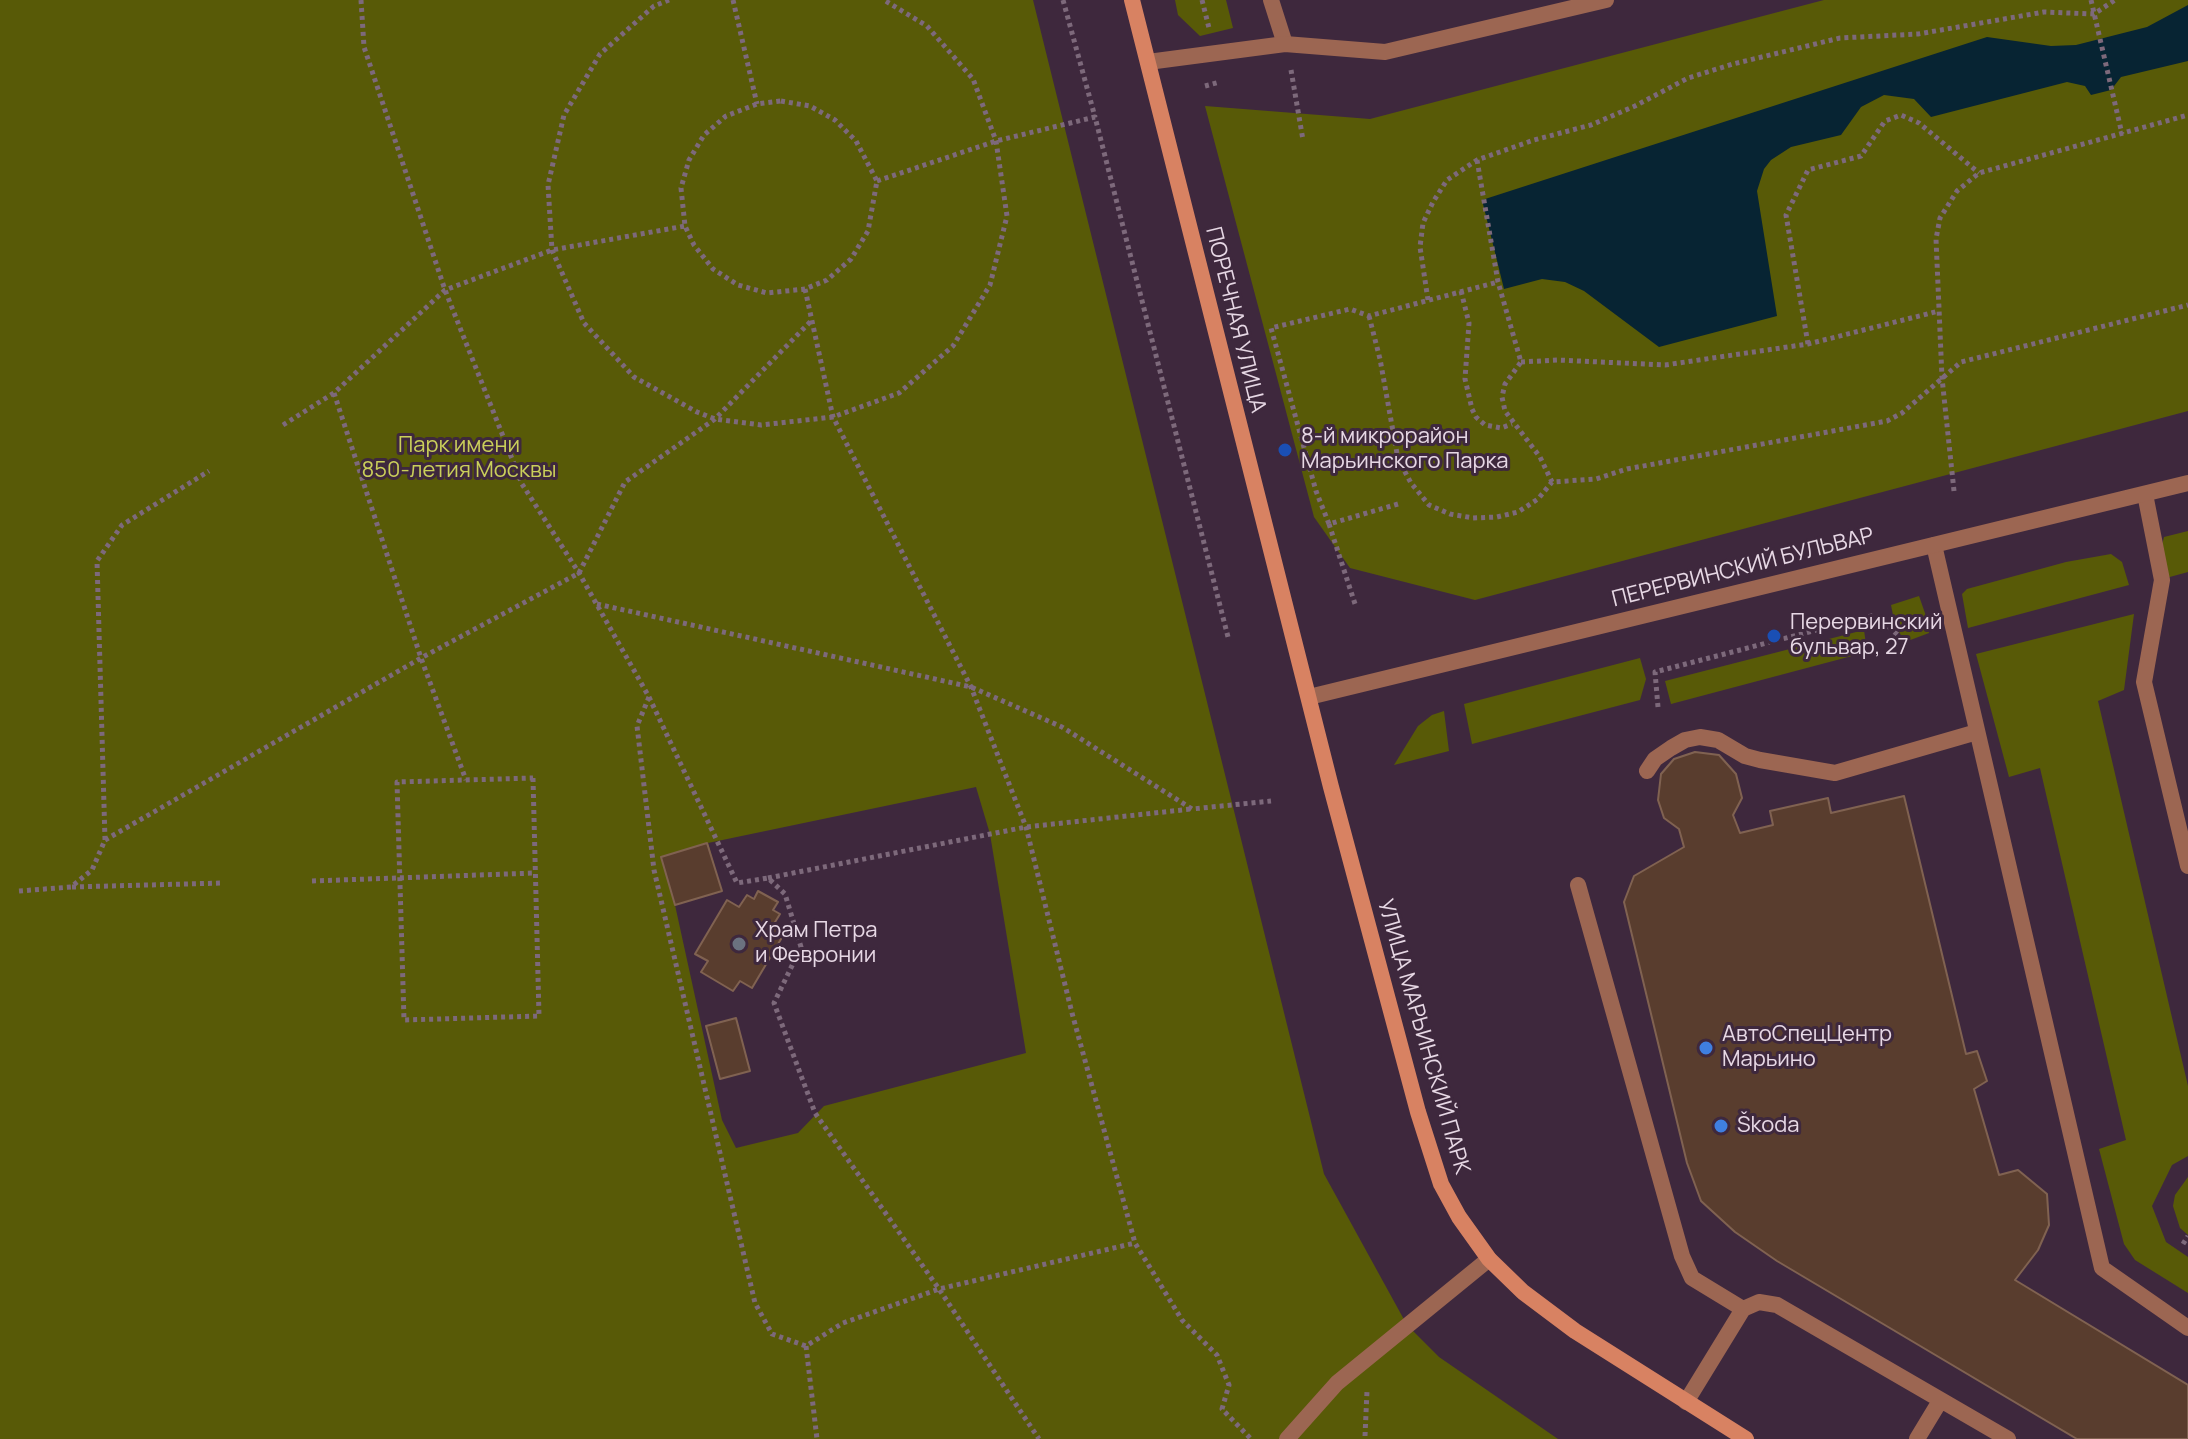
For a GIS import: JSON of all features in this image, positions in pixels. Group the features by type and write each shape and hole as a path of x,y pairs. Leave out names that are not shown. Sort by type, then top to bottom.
{"main road":[{"name":"ПОРЕЧНАЯ УЛИЦА","path":"1132,0 1309,697"},
{"name":"УЛИЦА МАРЬИНСКИЙ ПАРК","path":"1309,697 1429,1151 1441,1184 1459,1217 1489,1259 1523,1292 1575,1331 1746,1439"}],"street":[{"path":"1271,0 1285,44"},
{"path":"1148,62 1285,44 1385,52 1606,0"},
{"name":"ПЕРЕРВИНСКИЙ БУЛЬВАР","path":"1309,697 2188,483"},
{"path":"2145,494 2162,580 2144,682 2188,866"},
{"path":"1934,545 2102,1268 2188,1328"},
{"path":"1647,771 1655,759 1671,748 1685,740 1700,737 1718,740 1745,756 1760,760 1835,773 1977,732"},
{"path":"1578,885 1682,1256 1692,1278 1743,1309"},
{"path":"1287,1439 1337,1383 1489,1259"},
{"path":"1686,1402 1743,1309 1759,1302 1777,1305 2008,1439"},
{"path":"1917,1439 1940,1401"}],"path":[{"path":"361,0 364,47 445,290 522,484 579,573 649,697 737,883 1026,827 1271,801"},
{"path":"669,0 654,6 600,54 564,115 548,185 552,250 584,323 634,377 715,419 761,425 833,417 899,393 953,346 990,285 1007,216 996,141 973,79 927,26 884,0"},
{"path":"733,0 757,104"},
{"path":"1063,0 1228,637"},
{"path":"1202,0 1211,34"},
{"path":"2091,0 2122,134"},
{"path":"1428,300 1420,247 1423,223 1447,180 1477,160 1591,125 1688,78 1733,64 1840,38 1918,34 2044,12 2094,14 2115,0"},
{"path":"1285,44 1303,140"},
{"path":"781,101 810,106 835,120 856,141 877,181 868,231 851,259 827,280 805,289 767,293 738,285 713,269 694,245 685,226 681,188 696,147 704,135 726,116 757,104 781,101"},
{"path":"1808,344 1786,215 1808,170 1861,156 1885,121 1901,115 1919,123 1979,173"},
{"path":"1954,491 1942,378 1936,239 1940,218 1957,191 1979,173 2188,115"},
{"path":"877,181 996,141 1095,117"},
{"path":"1477,160 1498,282 1521,362"},
{"path":"283,425 334,393 445,290 552,250 685,226"},
{"path":"1356,607 1316,491 1271,328 1350,309 1369,316 1498,282"},
{"path":"805,289 833,417 971,687 1026,827 1072,1013 1135,1243 1182,1320 1217,1355 1229,1385 1222,1409 1251,1439"},
{"path":"1461,291 1469,323 1465,379 1472,409 1476,417 1493,428 1512,424"},
{"path":"1369,316 1398,459 1411,483 1429,505 1450,514 1473,518 1518,512 1538,499 1552,482 1596,479 1627,469 1887,421 1902,413 1961,362 2188,305"},
{"path":"1521,362 1558,360 1665,365 1808,344 1939,311"},
{"path":"105,840 421,658 579,573 625,482 715,419 811,320"},
{"path":"1521,362 1505,384 1502,397 1505,411 1540,457 1552,482"},
{"path":"334,393 421,658 466,780"},
{"path":"71,887 92,870 105,840 97,561 122,525 209,471"},
{"path":"1329,524 1398,504"},
{"path":"597,604 971,687 1062,727 1192,809"},
{"path":"1658,707 1655,672 1669,668 1875,615 1906,642"},
{"path":"649,697 637,726 654,870 755,1303 772,1334 806,1346"},
{"path":"533,778 539,1016 404,1020 397,782 466,780 533,778"},
{"path":"312,881 535,873"},
{"path":"768,878 785,894 801,947 774,1003 815,1113 939,1289 1039,1439"},
{"path":"19,891 223,883"},
{"path":"2183,1244 2188,1236"},
{"path":"806,1346 843,1323 939,1289 1135,1243"},
{"path":"806,1346 817,1439"}],"green space":[{"name":"Парк имени 850-летия Москвы","path":"0,0 1033,0 1324,1174 1407,1325 1439,1357 1558,1439 0,1439","holes":["976,787 990,834 1026,1053 824,1106 798,1133 736,1148 722,1120 675,905 722,891 708,843"]},
{"path":"1175,0 1226,0 1233,28 1200,36 1178,15"},
{"path":"1824,0 2188,0 2188,411 1475,600 1350,568 1314,517 1205,106 1370,119"},
{"path":"2188,531 2188,572 2166,578 2159,557 2164,537"},
{"path":"2111,554 2122,562 2129,585 1968,628 1962,594 1967,589 2066,562"},
{"path":"1919,596 1929,633 1905,642 1895,625 1891,605"},
{"path":"2134,614 2124,690 2098,701 2188,1086 2188,1156 2172,1165 2152,1206 2166,1242 2188,1257 2188,1293 2135,1260 2124,1244 2099,1149 2126,1140 2040,768 2009,777 1976,654"},
{"path":"1864,630 1867,652 1671,704 1665,681"},
{"path":"1640,658 1646,679 1640,700 1472,744 1464,704"},
{"path":"1444,711 1449,751 1394,765 1418,726 1432,715"},
{"path":"2188,1177 2188,1235 2180,1228 2173,1206 2175,1195"}],"water":[{"path":"2188,5 2188,61 2121,77 2111,90 2091,95 2085,86 2067,82 1931,117 1914,99 1884,95 1861,107 1841,135 1791,147 1771,160 1764,169 1757,191 1777,316 1659,347 1584,291 1565,282 1542,279 1504,289 1482,200 1987,37 2051,46 2076,45 2147,27"}],"building":[{"path":"1695,752 1719,755 1736,774 1742,798 1733,815 1740,833 1773,825 1770,811 1828,798 1831,813 1904,796 1966,1054 1977,1051 1987,1081 1974,1089 1999,1175 2018,1170 2047,1194 2049,1225 2038,1250 2015,1280 2188,1385 2188,1439 2077,1439 1777,1261 1735,1232 1701,1201 1687,1163 1624,902 1634,876 1684,847 1679,829 1664,818 1658,800 1661,774 1674,759"},
{"path":"707,843 722,891 675,905 661,857"},
{"name":"Храм Петра и Февронии","path":"758,891 778,902 773,910 780,914 772,927 784,934 752,988 740,981 733,991 701,972 708,961 695,954 727,900 739,907 747,895 754,899"},
{"path":"736,1018 750,1071 720,1079 706,1026"}],"place":[{"name":"8-й микрорайон Марьинского Парка","path":"1285,450"},
{"name":"Перервинский бульвар, 27","path":"1774,636"},
{"name":"Храм Петра и Февронии","path":"739,944"},
{"name":"АвтоСпецЦентр Марьино","path":"1706,1048"},
{"name":"Škoda","path":"1721,1126"}]}
